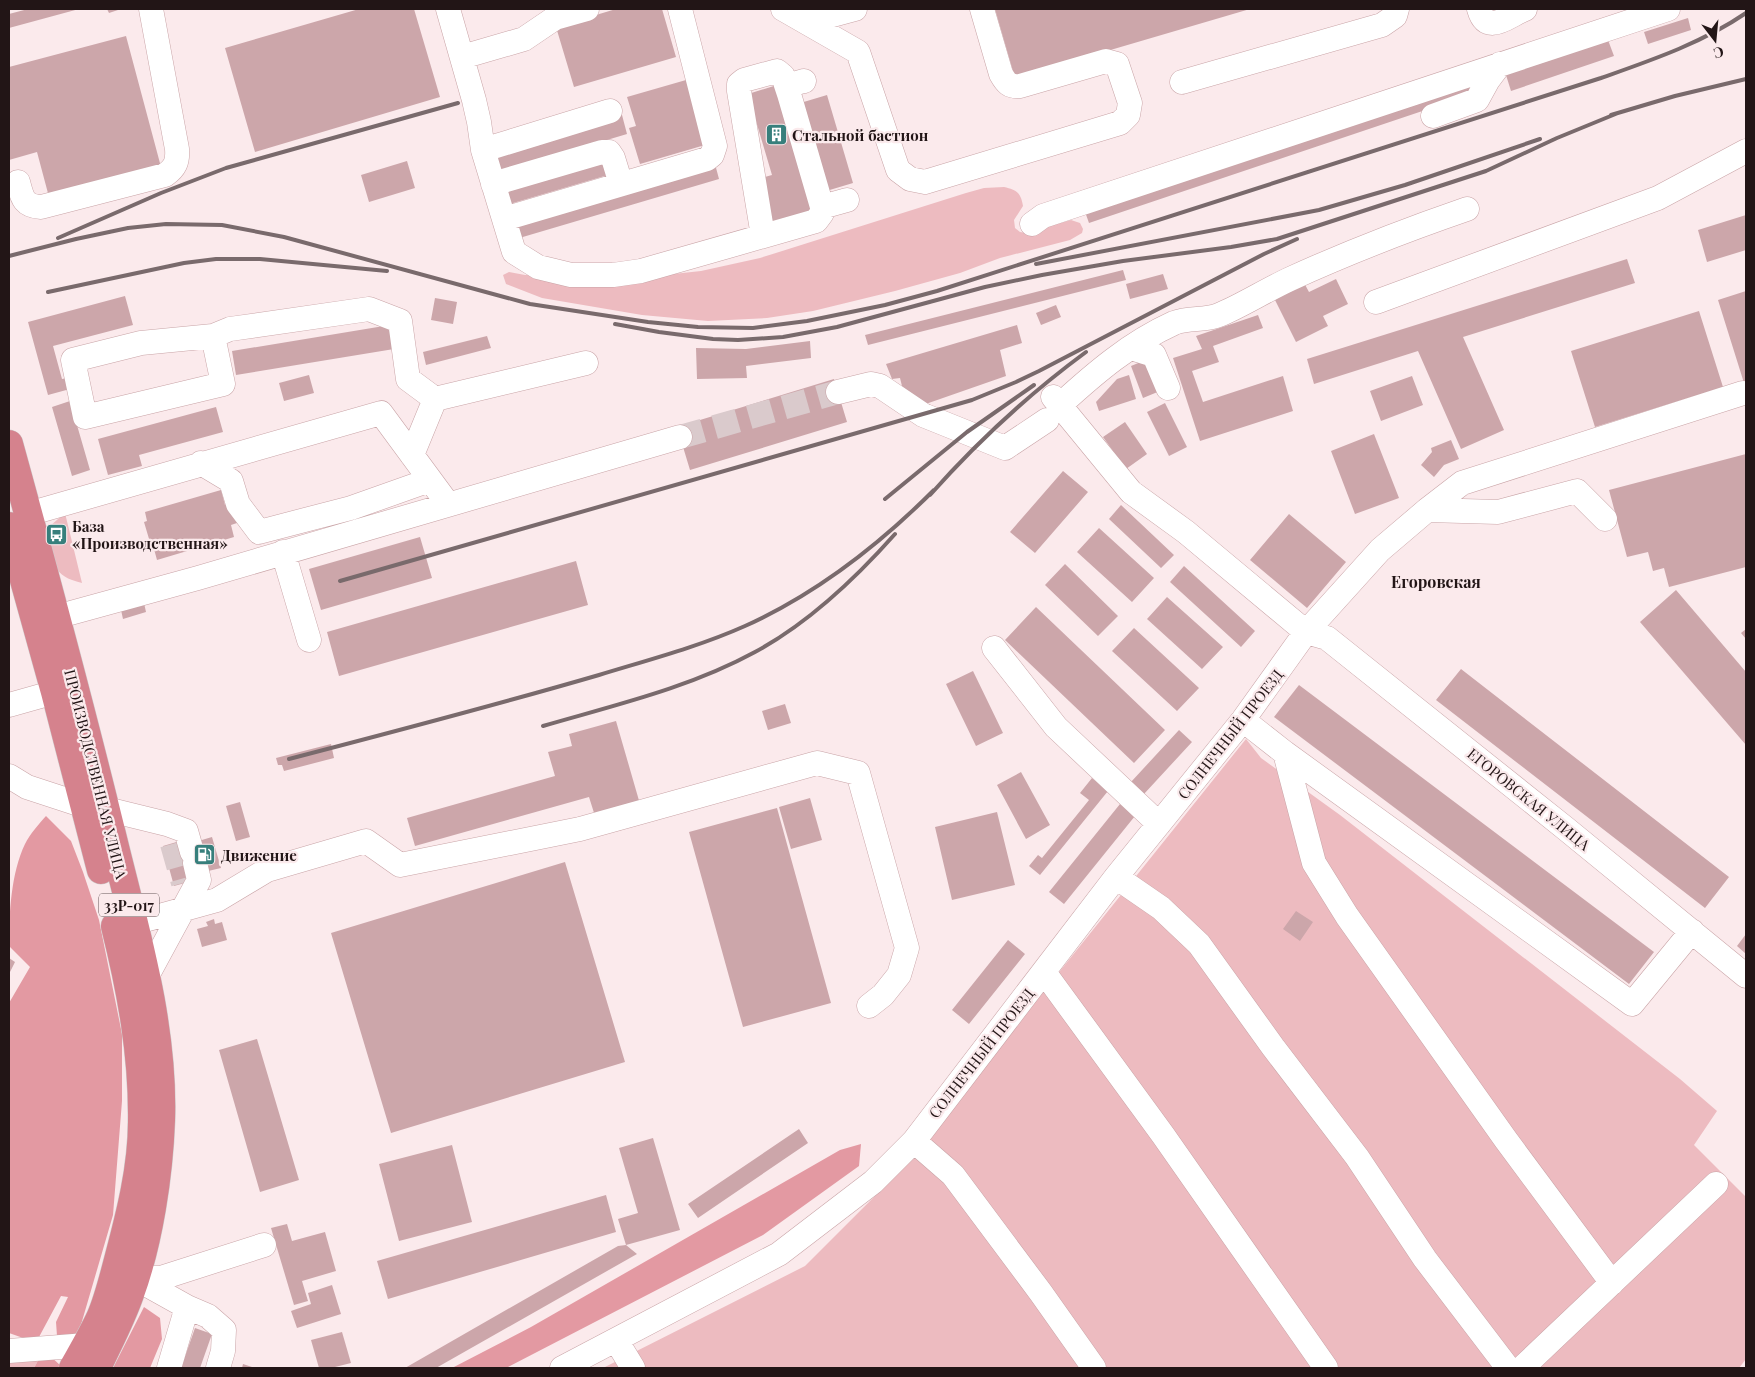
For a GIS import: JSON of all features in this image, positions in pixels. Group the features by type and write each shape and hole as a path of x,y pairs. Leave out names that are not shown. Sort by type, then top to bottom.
{"highway":[{"name":"ПРОИЗВОДСТВЕННАЯ УЛИЦА","path":"9,444 15,520 55,654 96,808 136,1029 141,1079 142,1124 136,1181 126,1231 112,1282 100,1316 91,1356"},
{"name":"ПРОИЗВОДСТВЕННАЯ УЛИЦА","path":"15,520 56,617 55,692 134,923 146,976 161,1079 161,1122 156,1184 135,1278 122,1315 91,1356 73,1368"}],"street":[{"path":"18,182 23,198 28,204 34,207 41,207 164,175 173,169 178,160 177,149 151,9"},
{"path":"448,9 480,122 482,150 514,252 538,267 571,275 613,275 641,271 816,221 822,213 822,207 796,87 777,71 744,80 740,84 739,91 763,236"},
{"path":"462,57 524,39 554,18 587,9"},
{"path":"504,219 712,155 715,150 680,9"},
{"path":"783,9 858,52 898,170 910,179 925,182 1120,123 1128,115 1130,103 1117,64 1106,61 1020,86 1012,86 1006,83 1001,74 982,9"},
{"path":"807,22 855,9"},
{"path":"1182,82 1382,25 1394,16 1397,9"},
{"path":"1479,9 1481,18 1492,23 1500,22 1523,9"},
{"path":"1032,224 1043,216 1668,9"},
{"path":"1433,116 1477,100 1500,64"},
{"path":"482,150 610,111"},
{"path":"493,184 602,152 608,152 613,158 621,184"},
{"path":"1376,302 1658,198 1746,152"},
{"path":"822,207 847,200"},
{"path":"838,392 871,384 880,386 923,415 1005,448 1104,366 1174,323 1193,318 1212,318 1218,316 1288,280 1364,246 1467,209"},
{"path":"213,336 224,384 85,417 73,360 141,343 213,336 230,329 369,310 400,321 408,379 435,399 586,363"},
{"path":"1131,348 1154,355 1168,388"},
{"name":"СОЛНЕЧНЫЙ ПРОЕЗД","path":"562,1368 779,1254 873,1182 914,1141 1116,877 1243,720 1306,632 1380,550 1427,510 1462,483 1743,393"},
{"path":"412,455 435,399"},
{"path":"1053,407 1131,492 1186,532 1306,632"},
{"path":"15,520 202,463 381,413 448,504"},
{"path":"56,617 680,437"},
{"path":"202,463 231,481 238,504 259,532 351,508 430,480"},
{"path":"1427,510 1498,512 1578,491 1605,519"},
{"path":"284,552 309,640"},
{"name":"ЕГОРОВСКАЯ УЛИЦА","path":"1306,632 1327,638 1565,828 1746,976"},
{"path":"994,648 1056,727 1159,824"},
{"path":"9,705 55,692"},
{"path":"1243,720 1632,1004 1692,931"},
{"path":"1285,752 1314,863 1347,916 1506,1140 1612,1283"},
{"path":"10,773 26,787 96,808 183,868 216,900 267,870 366,841 400,865 580,828 817,763 858,773 907,948 899,975 883,995 869,1006"},
{"path":"134,923 183,868"},
{"path":"146,976 183,868"},
{"path":"1116,877 1161,908 1199,944 1273,1047 1357,1157 1426,1259 1508,1368"},
{"path":"1044,972 1163,1134 1326,1368"},
{"path":"914,1141 953,1175 1094,1368"},
{"path":"1522,1368 1716,1184"},
{"path":"135,1278 161,1278 264,1245"},
{"path":"135,1278 187,1307 208,1316 224,1330 224,1351 218,1368"},
{"path":"169,1368 187,1307"},
{"path":"616,1340 633,1368"},
{"path":"9,1351 91,1356"}],"shaded area":[{"path":"1004,187 1012,189 1020,195 1023,206 1014,220 1015,228 1020,232 1026,233 1071,220 1080,223 1083,229 1082,233 1070,240 1000,258 960,273 895,291 813,311 767,318 708,321 642,315 542,298 506,284 503,275 509,272 525,275 646,277 701,271 760,258 984,188"},
{"path":"65,513 82,583 65,577 59,572 45,537 50,526"},
{"path":"1246,739 1261,758 1340,815 1680,1079 1717,1111 1694,1145 1746,1197 1746,1359 1739,1368 603,1368 805,1266 898,1173"},
{"path":"46,816 71,841 99,920 122,1034 122,1101 113,1215 78,1335 57,1336 56,1322 68,1297 61,1296 39,1337 26,1339 9,1333 9,1003 30,967 9,946 12,894 20,855 29,837"},
{"path":"861,1144 859,1166 763,1235 506,1368 452,1368 531,1327 840,1150"},
{"path":"144,1307 160,1318 162,1339 150,1368 113,1368"},
{"path":"48,1354 61,1366 60,1368 34,1368 40,1357"},
{"path":"40,1357 34,1368 9,1368 9,1361"}],"building":[{"path":"28,9 79,9 9,28 9,14"},
{"path":"107,9 121,9 109,13"},
{"path":"359,9 414,9 440,97 255,152 225,48"},
{"path":"616,9 662,9 676,57 574,87 556,27"},
{"path":"995,9 1250,9 1015,78"},
{"path":"1688,18 1691,30 1648,44 1644,32"},
{"path":"126,36 161,167 49,197 37,152 9,160 9,67"},
{"path":"1608,40 1614,56 1511,91 1506,75"},
{"path":"686,80 705,145 640,164 629,128 636,126 627,97"},
{"path":"1468,80 1473,94 1089,223 1084,209"},
{"name":"Стальной бастион","path":"777,85 815,215 771,228 757,179 772,175 748,94"},
{"path":"827,95 853,183 823,192 797,104"},
{"path":"622,115 627,134 496,173 490,155"},
{"path":"604,159 608,175 506,205 501,189"},
{"path":"407,161 415,188 369,202 361,175"},
{"path":"715,164 719,179 516,239 512,224"},
{"path":"1746,215 1746,250 1707,262 1698,230"},
{"path":"1627,259 1635,283 1463,337 1504,430 1461,449 1418,351 1314,384 1307,359"},
{"path":"1123,270 1126,280 868,345 865,335"},
{"path":"1163,274 1168,289 1130,299 1126,284"},
{"path":"1336,279 1348,304 1323,316 1328,326 1296,342 1273,296 1303,281 1309,292"},
{"path":"1746,291 1746,382 1744,383 1718,300"},
{"path":"125,296 133,325 53,346 62,379 67,378 70,389 48,395 28,322"},
{"path":"435,298 457,302 453,324 431,320"},
{"path":"1056,305 1061,317 1041,325 1036,313"},
{"path":"1699,311 1723,387 1595,427 1571,351"},
{"path":"1258,315 1263,328 1213,346 1219,362 1192,371 1203,402 1283,376 1293,411 1200,441 1173,358 1202,349 1196,336"},
{"path":"390,325 394,349 236,375 232,351"},
{"path":"1017,325 1022,343 1000,350 1006,376 920,406 905,398 900,378 892,379 886,364"},
{"path":"487,336 491,348 426,365 423,352"},
{"path":"810,341 811,358 746,366 747,378 697,379 696,348 746,349"},
{"path":"1148,359 1160,391 1143,398 1131,366"},
{"path":"309,375 314,393 284,401 279,383"},
{"path":"1129,375 1136,399 1099,411 1096,402 1117,379"},
{"path":"1412,376 1423,405 1381,421 1370,391"},
{"path":"834,379 847,422 690,470 677,427"},
{"path":"70,401 90,470 72,476 52,407"},
{"path":"1165,403 1187,447 1169,456 1147,412"},
{"path":"216,407 223,432 139,455 142,466 108,475 98,439"},
{"path":"1125,422 1147,454 1126,469 1103,437"},
{"path":"1374,434 1399,498 1355,514 1331,451"},
{"path":"1451,440 1459,459 1444,465 1434,477 1421,465 1432,452 1431,448"},
{"path":"1746,454 1746,567 1669,587 1664,568 1653,571 1648,552 1627,557 1609,490"},
{"path":"1063,471 1088,492 1035,553 1010,532"},
{"path":"221,490 225,505 231,503 237,523 231,525 234,537 157,560 144,522 147,521 145,512"},
{"path":"1121,505 1174,555 1161,568 1109,519"},
{"path":"1289,514 1346,562 1307,608 1250,560"},
{"path":"1099,528 1154,578 1132,602 1077,552"},
{"path":"420,537 432,578 321,610 309,569"},
{"path":"576,561 588,605 339,676 327,632"},
{"path":"1065,564 1118,616 1098,636 1045,585"},
{"path":"1184,566 1255,631 1241,647 1170,582"},
{"path":"1676,590 1746,672 1746,745 1640,622"},
{"path":"1167,597 1223,647 1202,669 1147,619"},
{"path":"144,603 146,612 123,619 121,610"},
{"path":"1036,607 1165,730 1134,763 1005,640"},
{"path":"1134,628 1199,688 1177,711 1112,651"},
{"path":"1746,629 1746,639 1741,633"},
{"path":"1461,669 1729,877 1705,908 1436,700"},
{"path":"973,671 1003,733 976,746 946,684"},
{"path":"1299,685 1654,952 1629,984 1274,717"},
{"path":"785,704 791,723 768,730 762,711"},
{"path":"616,721 640,804 595,816 589,797 415,846 407,818 555,776 548,752 572,746 569,734"},
{"path":"1179,730 1192,742 1144,794 1131,782"},
{"path":"331,744 334,758 284,771 282,765 278,765 276,758"},
{"path":"1021,772 1050,825 1026,839 997,785"},
{"path":"1092,778 1108,791 1040,875 1029,866 1038,855 1042,858 1089,800 1080,793"},
{"path":"810,798 822,840 791,849 779,807"},
{"path":"240,802 250,837 236,841 226,806"},
{"path":"1120,804 1135,816 1064,904 1049,892"},
{"path":"777,808 831,1003 743,1027 689,832"},
{"path":"997,812 1015,885 952,900 935,827"},
{"path":"212,837 221,868 204,872 192,881 174,886 163,846 180,841 195,842"},
{"path":"565,862 625,1062 391,1133 331,933"},
{"path":"1296,911 1313,922 1300,941 1283,929"},
{"path":"214,919 215,924 222,922 227,940 202,947 197,929 208,926 206,922"},
{"path":"1746,934 1746,954 1737,946"},
{"path":"1008,940 1025,954 969,1024 952,1010"},
{"path":"9,958 15,962 9,974"},
{"path":"257,1039 299,1180 260,1192 219,1050"},
{"path":"799,1129 808,1143 698,1218 688,1204"},
{"path":"653,1138 680,1230 626,1245 618,1219 638,1213 619,1148"},
{"path":"452,1145 472,1222 399,1241 379,1164"},
{"path":"606,1195 616,1232 388,1299 377,1261"},
{"path":"287,1224 292,1241 325,1232 336,1271 302,1281 308,1301 294,1305 271,1228"},
{"path":"626,1245 637,1254 436,1368 405,1368 618,1246"},
{"path":"332,1285 341,1314 297,1328 291,1311 311,1304 308,1293"},
{"path":"195,1328 212,1334 200,1368 181,1368"},
{"path":"342,1332 351,1363 331,1368 319,1368 311,1340"},
{"path":"243,1364 255,1368 242,1368"}],"tunnel":[{"path":"680,437 838,392"},
{"path":"172,844 183,883"}],"railway":[{"path":"9,256 128,228 166,224 222,225 284,237 530,304 648,322 698,327 753,328 807,321 885,305 937,291 1601,78 1694,42 1746,13"},
{"path":"1611,115 1675,96 1746,79"},
{"path":"58,238 161,193 226,168 458,103"},
{"path":"615,324 713,339 738,340 783,337 837,327 985,287 1042,275 1123,261 1277,239 1486,171 1557,138 1618,113"},
{"path":"1036,264 1319,210 1405,185 1540,139"},
{"path":"340,581 972,400 1039,371 1264,254 1297,239"},
{"path":"48,292 184,263 216,259 260,259 387,271"},
{"path":"930,495 1004,419 1086,352"},
{"path":"885,499 967,432 1034,385"},
{"path":"289,759 560,686 673,653 727,634 797,599 846,567 891,530 934,490"},
{"path":"543,726 678,686 730,665 755,652 794,628 830,599 895,534"}],"place":[{"name":"Стальной бастион","path":"776,135"},
{"name":"База «Производственная»","path":"56,535"},
{"name":"Движение","path":"205,855"}],"district":[{"name":"Егоровская","path":"1436,581"}]}
